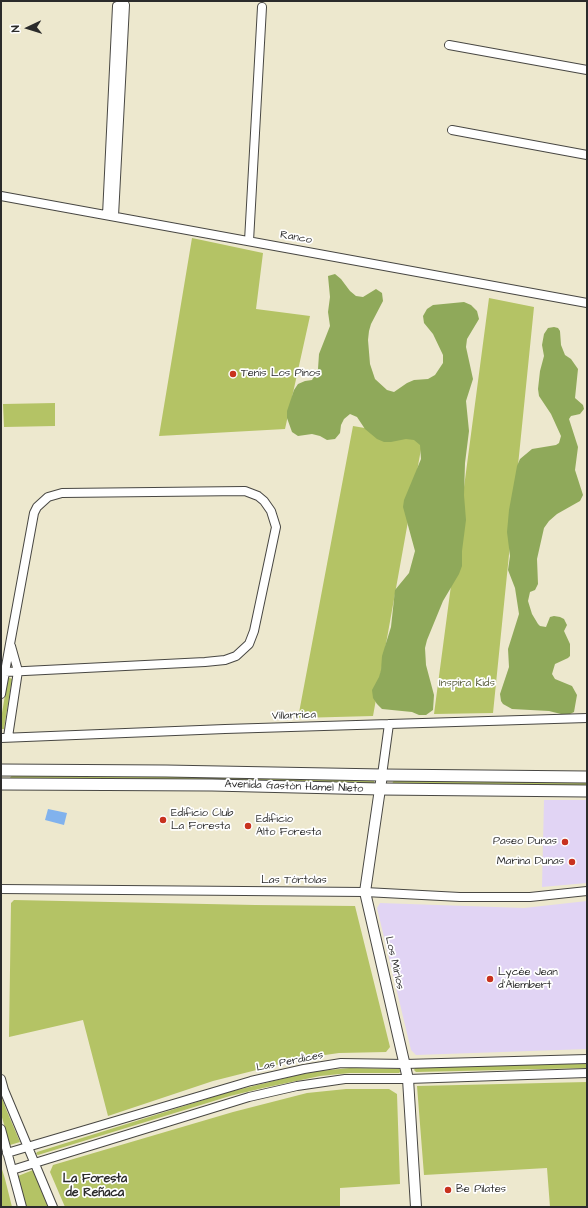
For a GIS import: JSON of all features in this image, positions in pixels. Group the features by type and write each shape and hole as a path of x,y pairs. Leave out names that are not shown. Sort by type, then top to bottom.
{"main road":[{"name":"Avenida Gastón Hamel Nieto","path":"1,770 587,777"},
{"name":"Avenida Gastón Hamel Nieto","path":"1,784 212,785 380,789 587,791"}],"street":[{"path":"125,5 110,216 117,6 125,5"},
{"path":"249,241 262,7"},
{"path":"449,44 587,70"},
{"path":"452,130 587,155"},
{"name":"Ranco","path":"1,196 587,303"},
{"path":"1,694 10,644 34,513 37,507 48,497 62,493 244,491 258,496 271,510 276,527 254,631 249,644 239,654 225,660 5,672"},
{"path":"5,738 18,671 10,644"},
{"name":"Villarrica","path":"5,738 587,718"},
{"name":"Los Mirlos","path":"389,724 365,892 408,1079 416,1207"},
{"name":"Las Tórtolas","path":"1,890 365,892 530,897 587,891"},
{"name":"Las Perdices","path":"7,1153 277,1074 341,1064 405,1064 587,1059"},
{"path":"12,1170 237,1100 297,1086 345,1079 408,1079 587,1073"},
{"path":"1,1079 27,1147 53,1207"},
{"path":"1,1129 22,1207"}],"shaded area":[{"name":"Paseo Dunas","path":"544,800 587,800 587,883 542,887"},
{"name":"Lycée Jean d’Alembert","path":"587,901 587,1049 416,1055 411,1050 377,908 380,903 524,908"}],"green space":[{"name":"Tenis Los Pinos","path":"192,238 263,253 256,309 310,316 285,429 159,436"},
{"path":"335,274 356,296 363,297 376,289 382,293 383,301 371,324 368,340 370,364 375,379 387,390 394,392 414,380 428,379 435,375 443,363 443,355 433,334 424,323 423,316 427,309 433,305 464,302 471,305 477,311 479,319 467,339 466,347 473,379 466,401 469,431 465,463 464,495 466,520 462,551 462,566 443,601 425,648 426,665 434,695 433,710 426,715 382,709 373,698 372,690 379,677 382,656 391,627 395,590 409,573 415,551 403,507 404,500 421,459 420,445 414,440 406,439 384,442 377,439 365,429 357,417 350,414 344,419 341,425 340,433 335,439 327,440 312,434 298,436 292,432 287,418 287,411 294,390 298,384 312,380 318,369 319,354 330,326 328,312 330,297 328,276"},
{"name":"Inspira Kids","path":"489,298 534,307 493,713 434,714"},
{"path":"548,328 558,328 560,331 561,345 565,355 571,359 578,369 575,398 583,405 584,409 580,414 571,416 569,419 578,447 575,470 583,495 580,501 557,514 544,528 537,559 538,584 535,590 530,592 528,601 532,614 540,626 546,627 550,617 554,616 564,619 567,625 564,631 570,644 570,656 555,664 552,674 555,679 572,686 577,695 574,712 568,715 549,711 512,709 503,704 500,694 509,667 508,649 519,614 515,588 508,570 510,556 507,532 509,510 517,466 520,459 532,449 556,445 559,443 561,436 551,414 539,396 538,389 540,371 544,356 542,345 544,334"},
{"path":"55,403 55,426 4,427 3,404"},
{"path":"353,426 423,438 373,716 298,718"},
{"path":"8,677 12,679 4,729 1,729 1,719"},
{"path":"12,775 190,775 374,780 374,785 109,778 12,780 10,778"},
{"path":"394,780 587,783 587,788 394,785 392,784"},
{"path":"14,900 355,906 390,1047 386,1052 339,1053 304,1058 213,1081 108,1116 83,1020 9,1037 11,903"},
{"path":"587,1063 587,1068 416,1072 414,1070 415,1068"},
{"path":"350,1068 399,1069 401,1071 399,1073 350,1073 320,1076 263,1088 230,1096 38,1155 36,1154 37,1152 229,1092 298,1075"},
{"path":"587,1082 587,1207 550,1207 547,1168 424,1175 417,1086"},
{"path":"346,1089 389,1089 397,1094 400,1184 340,1188 340,1207 65,1207 50,1172 53,1165 233,1112 307,1093"},
{"path":"1,1095 20,1142 10,1145 1,1114"},
{"path":"1,1166 5,1179 12,1207 1,1207"},
{"path":"33,1170 48,1207 26,1207 18,1176"}],"water":[{"path":"48,809 67,813 64,825 45,820"}],"place":[{"name":"Tenis Los Pinos","path":"233,374"},
{"name":"Edificio Club La Foresta","path":"163,820"},
{"name":"Edificio Alto Foresta","path":"248,826"},
{"name":"Paseo Dunas","path":"565,842"},
{"name":"Marina Dunas","path":"572,862"},
{"name":"Lycée Jean d’Alembert","path":"490,979"},
{"name":"Be Pilates","path":"448,1190"}],"district":[{"name":"La Foresta de Reñaca","path":"95,1186"}]}
